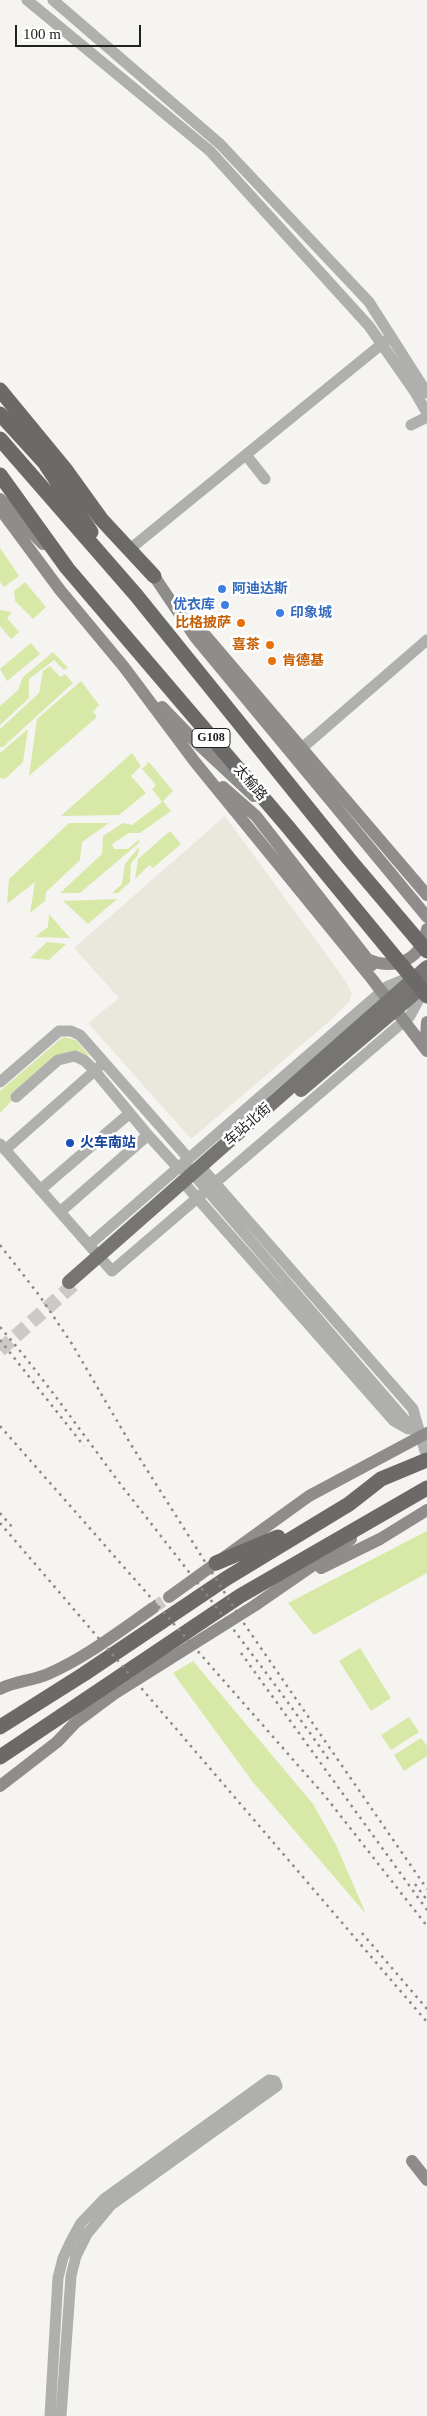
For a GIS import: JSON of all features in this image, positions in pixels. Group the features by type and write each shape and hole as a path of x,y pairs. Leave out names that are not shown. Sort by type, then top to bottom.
{"highway":[{"path":"0,390 65,469 101,519"},
{"path":"0,414 46,465 101,519 154,576"},
{"name":"太榆路","path":"0,439 136,594 349,860 427,951"},
{"path":"46,465 136,594"},
{"name":"太榆路","path":"0,475 67,568 288,828 427,996"},
{"path":"0,1726 84,1674 219,1582 349,1504 381,1479 427,1459"},
{"path":"216,1563 249,1550 427,1467"},
{"path":"0,1757 240,1596 427,1488"},
{"path":"403,1503 427,1496"}],"main road":[{"path":"0,499 67,568"},
{"path":"0,509 60,590 124,667 195,762 372,979 427,1051"},
{"path":"154,576 427,895"},
{"path":"154,576 195,637 427,918"},
{"path":"124,667 196,742 288,828"},
{"path":"195,762 256,816 427,1038"},
{"path":"367,959 380,965 392,965 408,960 425,941 427,929"},
{"name":"车站北街","path":"71,1284 188,1169 217,1157 425,977"},
{"path":"427,1022 427,1038"},
{"path":"169,1597 310,1496 424,1433"},
{"path":"0,1786 57,1742 76,1723 114,1694 282,1586 403,1503"},
{"path":"282,1586 380,1539 427,1510"},
{"path":"0,1689 13,1682 46,1675 153,1608"},
{"path":"412,2160 427,2180"}],"street":[{"path":"27,0 210,151 369,326 415,392 427,413"},
{"path":"53,0 220,144 370,302 427,392"},
{"path":"130,550 391,337"},
{"path":"411,426 427,417"},
{"path":"246,455 265,479"},
{"path":"302,748 427,640"},
{"path":"105,1062 2,1147 112,1271 207,1189 398,1001 425,977"},
{"path":"87,1242 188,1169 398,1001"},
{"path":"0,1082 59,1031 70,1031 80,1035 105,1062 188,1169 394,1421 424,1433"},
{"path":"16,1097 58,1060 67,1056 75,1056 85,1061 148,1135 188,1169 207,1189 365,1372 424,1433"},
{"path":"40,1190 130,1113"},
{"path":"60,1212 148,1135"},
{"path":"188,1169 413,1409 424,1433 427,1459"},
{"path":"50,2416 58,2278 63,2258 81,2224 104,2199 133,2177 269,2080 275,2081 277,2086 111,2205 87,2234 76,2256 71,2276 61,2416"}],"shaded area":[{"path":"225,816 345,980 352,994 349,1002 332,1019 191,1139 88,1023 119,998 74,948"}],"green space":[{"path":"0,548 19,576 4,587 0,582"},
{"path":"25,582 46,607 33,619 15,601 14,591"},
{"path":"0,610 12,612 7,618 19,632 11,639 0,626"},
{"path":"31,643 40,654 7,681 0,669"},
{"path":"53,652 68,668 64,670 54,660 29,679 29,698 0,725 0,706 18,690 23,677"},
{"path":"50,666 60,677 65,674 73,683 3,747 0,747 0,729 39,693 43,671"},
{"path":"81,681 99,705 93,712 97,717 29,776 37,719"},
{"path":"28,729 23,762 5,779 0,778 0,753"},
{"path":"132,753 141,766 131,776 146,793 119,815 61,816"},
{"path":"149,762 173,791 163,801 171,811 140,833 129,833 112,844 114,849 128,849 138,840 140,842 80,893 60,893 102,854 103,836 123,823 132,825 162,802 152,789 156,785 142,769"},
{"path":"69,823 109,823 82,842 80,860 46,892 45,901 30,913 35,882 7,904 9,879"},
{"path":"170,831 181,844 153,868 149,865 135,879 138,859"},
{"path":"139,847 138,855 131,863 130,882 118,893 112,893 122,884 125,864"},
{"path":"117,899 88,924 63,901"},
{"path":"49,914 70,938 35,937 48,927"},
{"path":"47,942 66,944 49,960 30,958"},
{"path":"63,1037 76,1040 89,1055 86,1057 69,1052 54,1057 0,1113 0,1091"},
{"path":"427,1531 427,1573 314,1635 288,1603"},
{"path":"360,1648 391,1698 371,1711 339,1661"},
{"path":"193,1661 313,1804 336,1845 366,1914 252,1781 173,1673"},
{"path":"409,1717 419,1732 391,1750 381,1735"},
{"path":"421,1738 427,1746 427,1756 404,1771 394,1755"}],"tunnel":[{"path":"0,1350 73,1285"},
{"path":"153,1608 169,1597"}],"railway":[{"path":"0,1245 39,1295 72,1344 130,1443 245,1625 427,1889"},
{"path":"0,1327 230,1625 331,1763"},
{"path":"0,1340 84,1446"},
{"path":"0,1426 325,1796 427,1926"},
{"path":"0,1513 13,1528"},
{"path":"0,1523 427,2022"},
{"path":"241,1653 427,1910"},
{"path":"415,1884 427,1900"},
{"path":"362,1933 427,2009"}],"place":[{"name":"阿迪达斯","path":"222,589"},
{"name":"优衣库","path":"225,605"},
{"name":"印象城","path":"280,613"},
{"name":"比格披萨","path":"241,623"},
{"name":"喜茶","path":"270,645"},
{"name":"肯德基","path":"272,661"},
{"name":"火车南站","path":"70,1143"}]}
